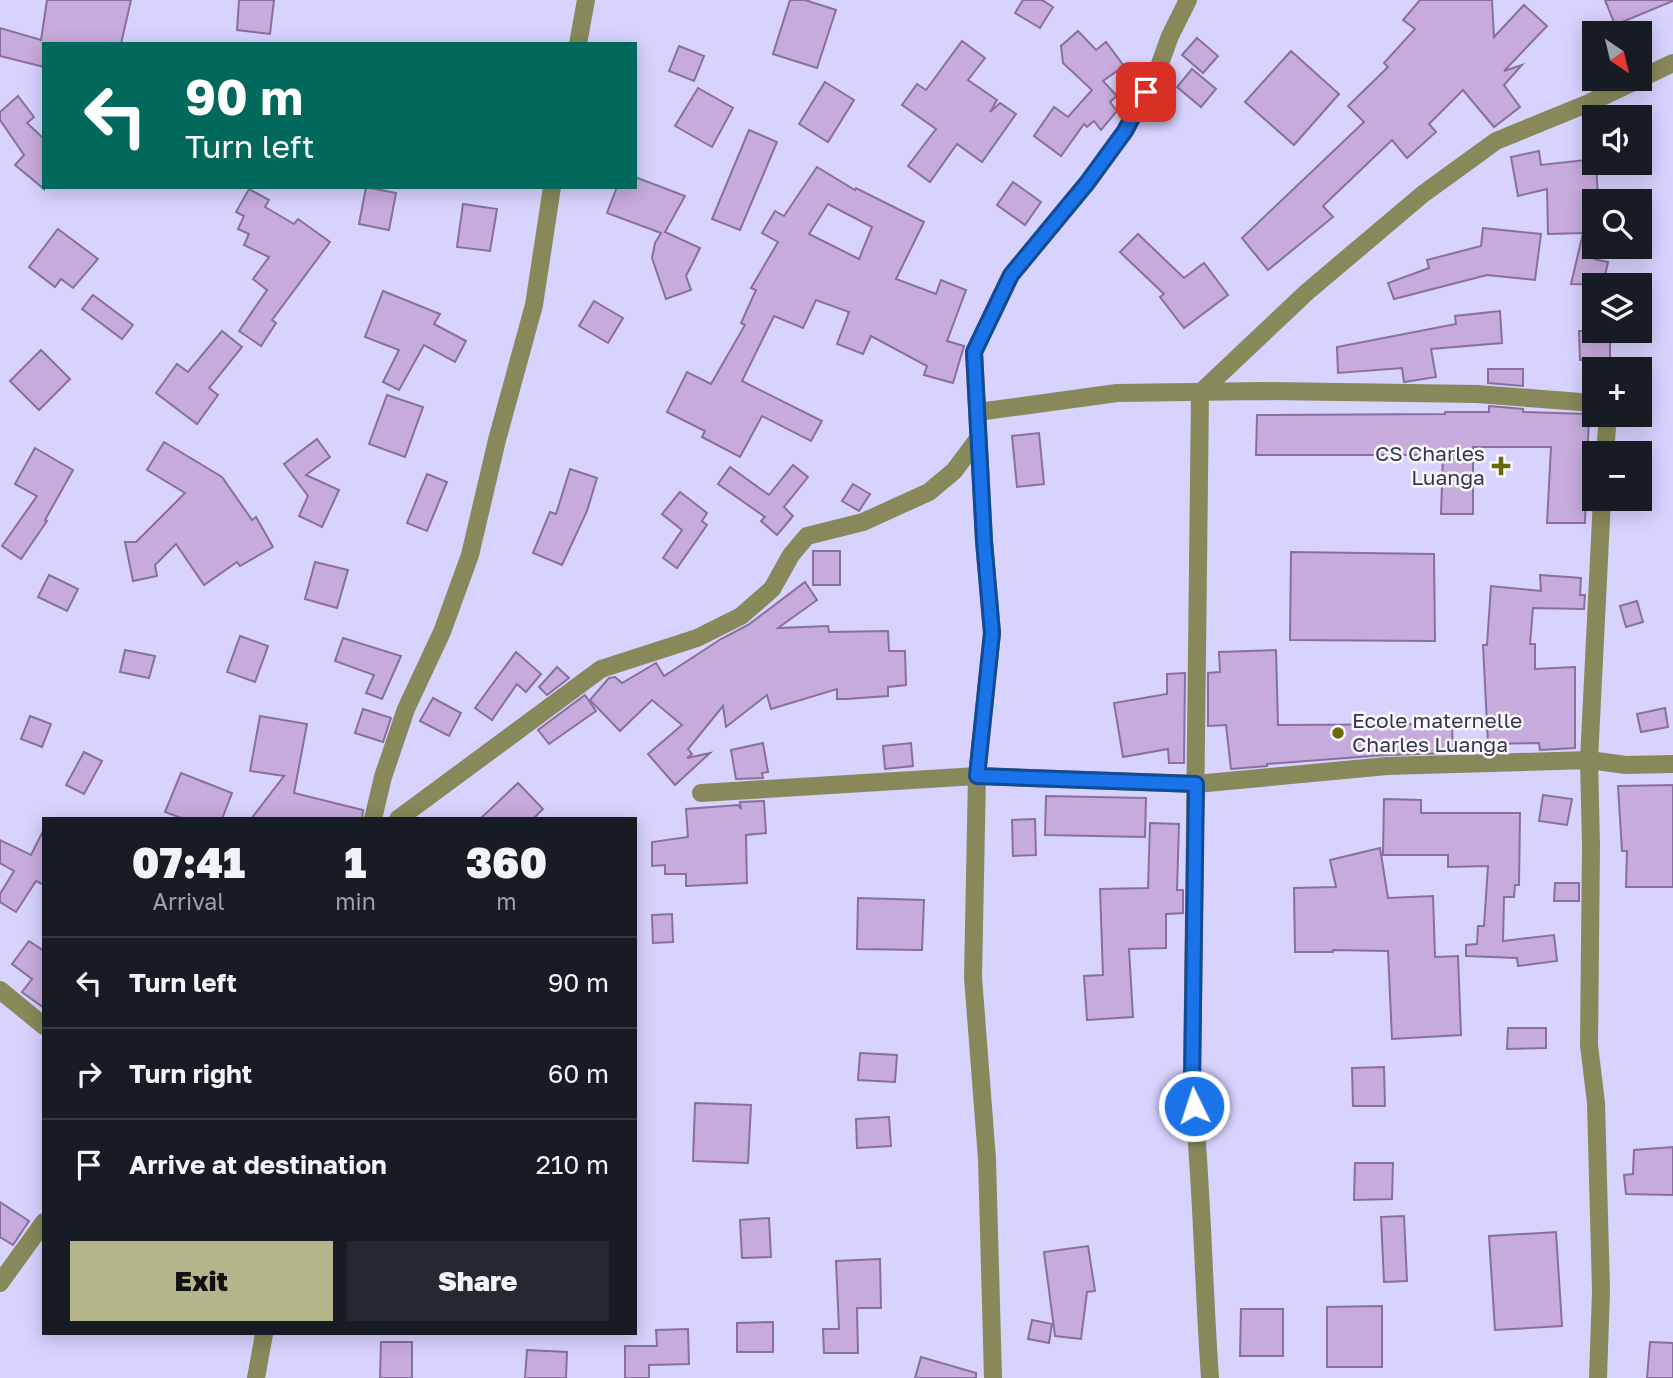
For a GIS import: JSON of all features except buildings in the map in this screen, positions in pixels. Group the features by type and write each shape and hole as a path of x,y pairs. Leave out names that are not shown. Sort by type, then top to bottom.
{"street":[{"path":"578,42 586,0"},
{"path":"993,1378 987,1159 973,977 977,776 992,633 974,352 1011,275 1087,183 1125,131 1157,72 1170,36 1188,0"},
{"path":"1210,1378 1199,1154 1192,1083 1200,393 1317,283 1423,194 1496,141 1590,103 1673,63"},
{"path":"373,817 405,709 442,632 470,555 497,440 534,305 552,189"},
{"path":"978,412 1117,393 1262,391 1477,394 1582,402"},
{"path":"401,817 601,669 697,638 741,616 772,589 791,555 807,536 863,522 929,492 954,471 978,439"},
{"path":"1598,1378 1601,1291 1596,1103 1589,1045 1589,760 1601,511"},
{"path":"701,793 977,776 1196,784 1387,766 1589,760 1626,765 1673,764"},
{"path":"0,990 42,1024"},
{"path":"0,1283 42,1225"},
{"path":"256,1378 264,1335"}],"place":[{"name":"CS Charles Luanga","path":"1501,466"},
{"name":"Ecole maternelle Charles Luanga","path":"1338,733"}],"route":[{"path":"1146,92 1125,131 1087,183 1011,275 974,352 984,541 992,633 977,776 1196,784 1192,1083 1194,1106"}]}
